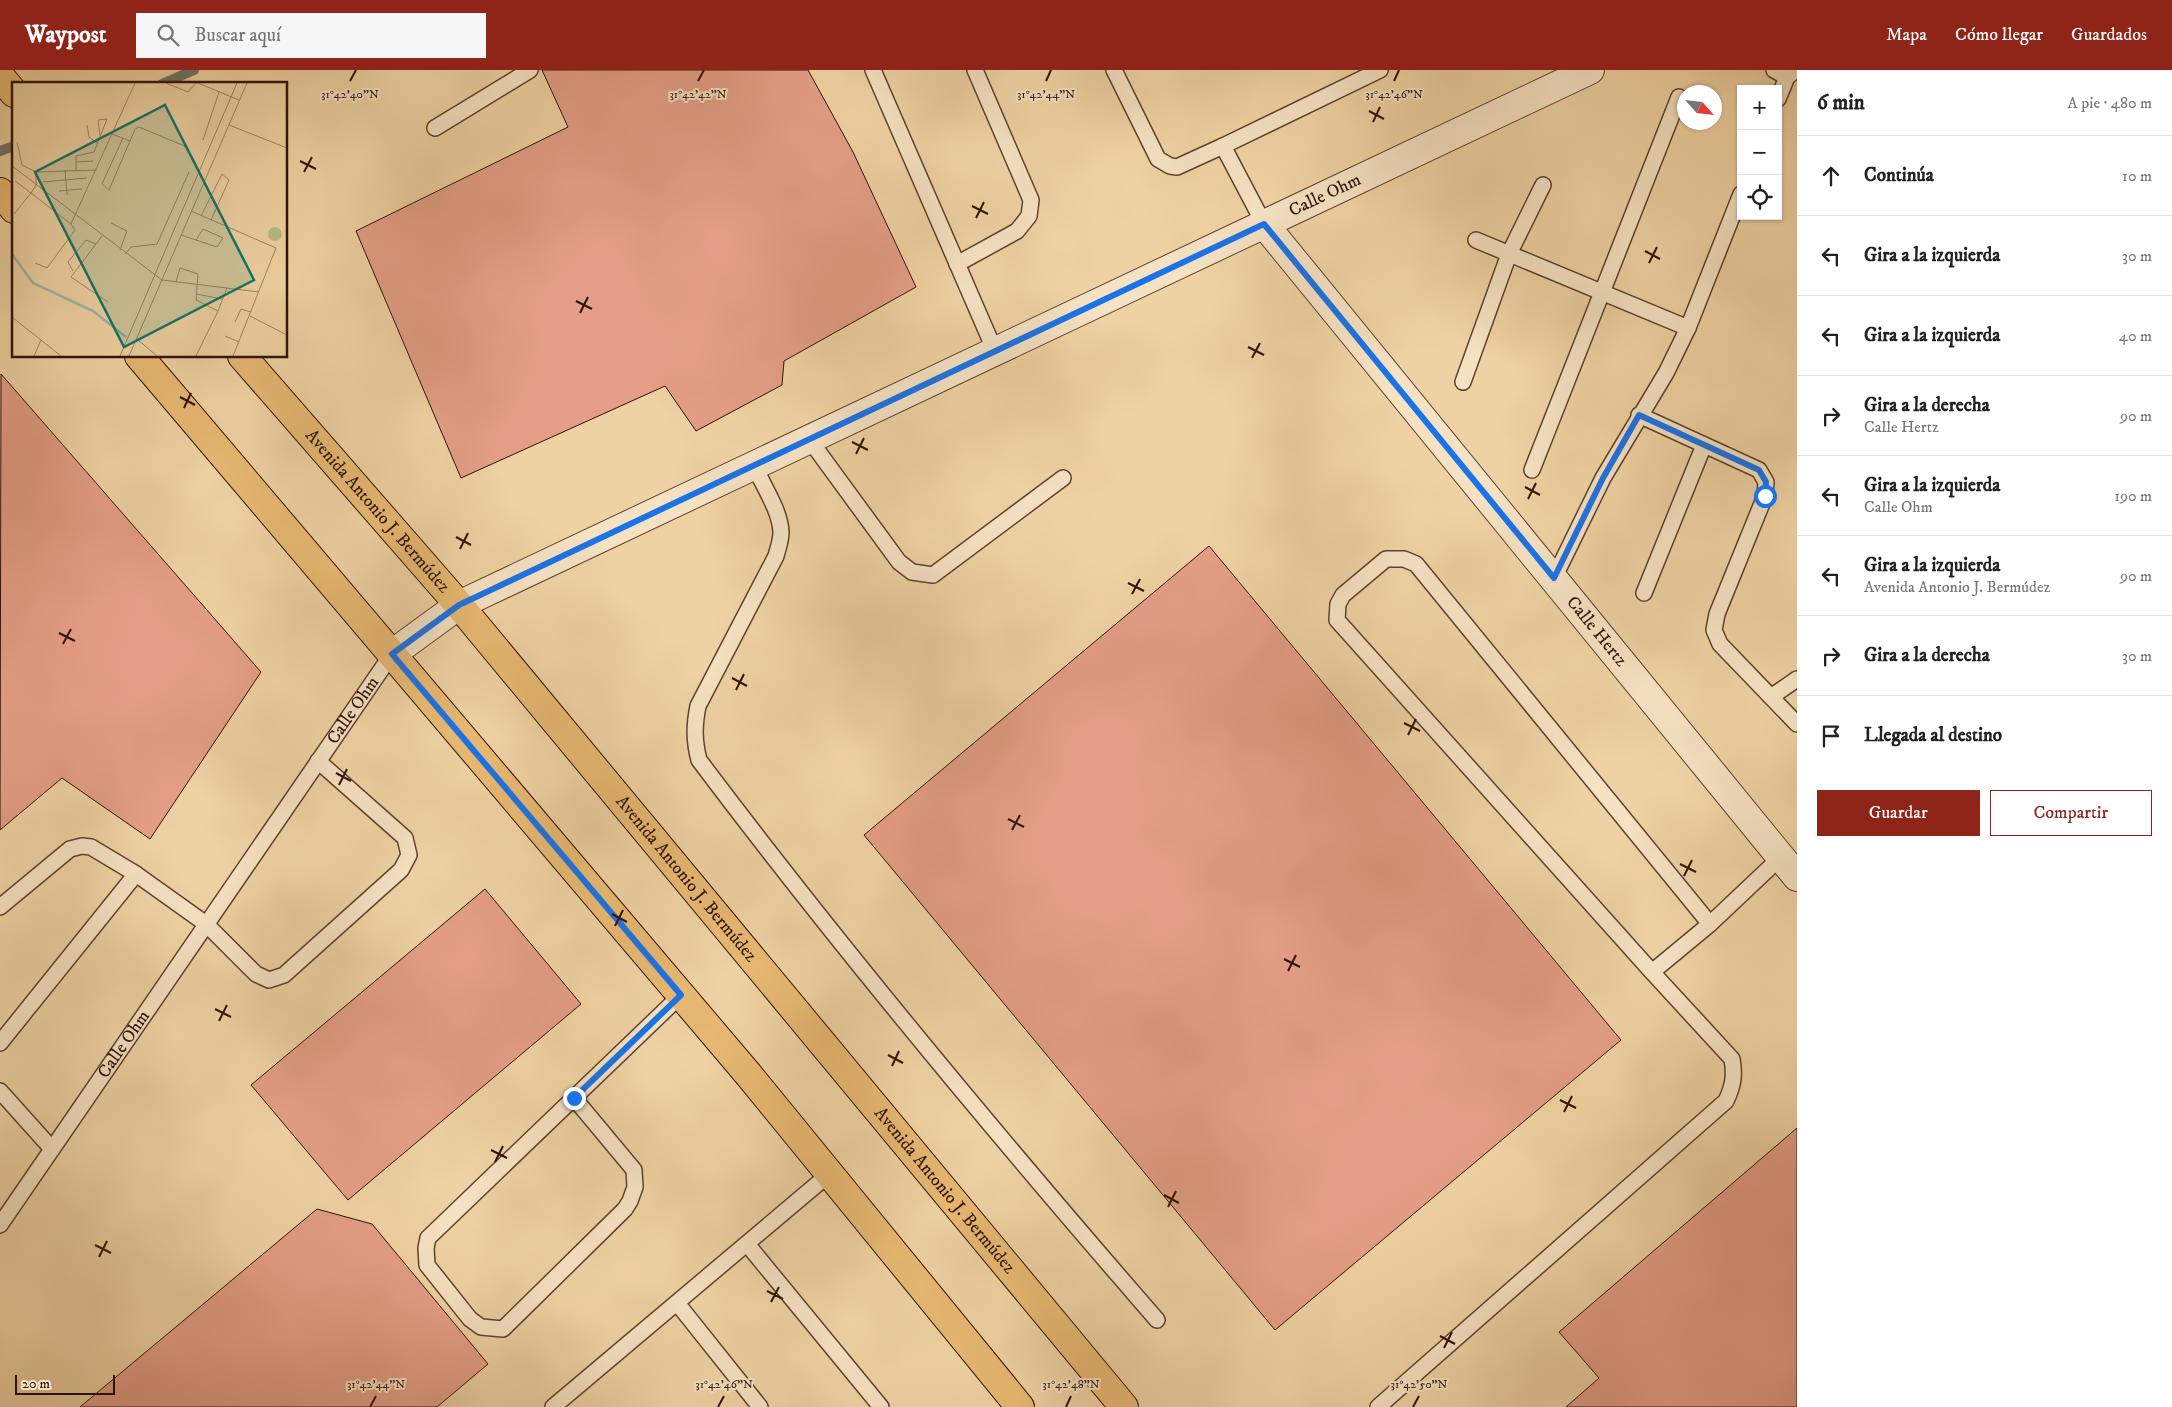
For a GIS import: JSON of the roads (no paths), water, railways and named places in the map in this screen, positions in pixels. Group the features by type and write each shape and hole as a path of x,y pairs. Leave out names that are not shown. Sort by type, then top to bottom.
{"main road":[{"path":"0,76 12,91"},
{"path":"141,358 748,1074 828,1175 1020,1407"},
{"name":"Avenida Antonio J. Bermúdez","path":"244,358 459,605 1124,1407"}],"street":[{"name":"Calle Ohm","path":"392,654 459,605 1590,70"},
{"name":"Calle Hertz","path":"1264,224 1789,867"}],"lane":[{"path":"435,128 530,70"},
{"path":"873,70 995,351"},
{"path":"957,264 1017,232 1029,216 1031,200 974,70"},
{"path":"1114,70 1158,159 1162,163 1177,167 1380,70"},
{"path":"1782,86 1786,72"},
{"path":"1532,470 1677,102"},
{"path":"1223,146 1264,224"},
{"path":"1463,382 1509,254 1543,185"},
{"path":"1554,578 1603,478 1639,415 1666,373 1688,328 1737,204"},
{"path":"1476,240 1688,328"},
{"path":"1639,415 1759,470 1766,482 1765,496 1717,614 1714,630 1720,644 1797,724"},
{"path":"809,439 899,562 912,572 933,575 1063,478"},
{"path":"1644,593 1704,444"},
{"path":"754,465 778,518 781,532 780,543 776,556 698,706 694,728 694,743 699,760 789,880 1016,1157 1157,1320"},
{"path":"1378,1407 1726,1101 1733,1084 1734,1071 1732,1059 1337,620 1338,604 1343,595 1386,559 1404,559 1416,564 1710,924"},
{"name":"Calle Ohm","path":"0,1225 392,654"},
{"path":"1771,697 1797,679"},
{"path":"0,907 75,847 91,848 136,874 206,924 256,974 269,980 284,975 402,870 409,855 405,838 318,761"},
{"path":"1652,972 1710,924 1789,867"},
{"path":"0,1043 136,874"},
{"path":"574,1098 634,1170 635,1187 630,1201 625,1209 503,1329 481,1327 470,1320 427,1264 426,1248 428,1238 681,995"},
{"path":"0,1091 52,1149"},
{"path":"553,1407 828,1175"},
{"path":"747,1244 881,1407"},
{"path":"677,1303 760,1407"}],"waterway":[{"path":"167,82 194,70"},
{"path":"0,151 12,147"}]}
